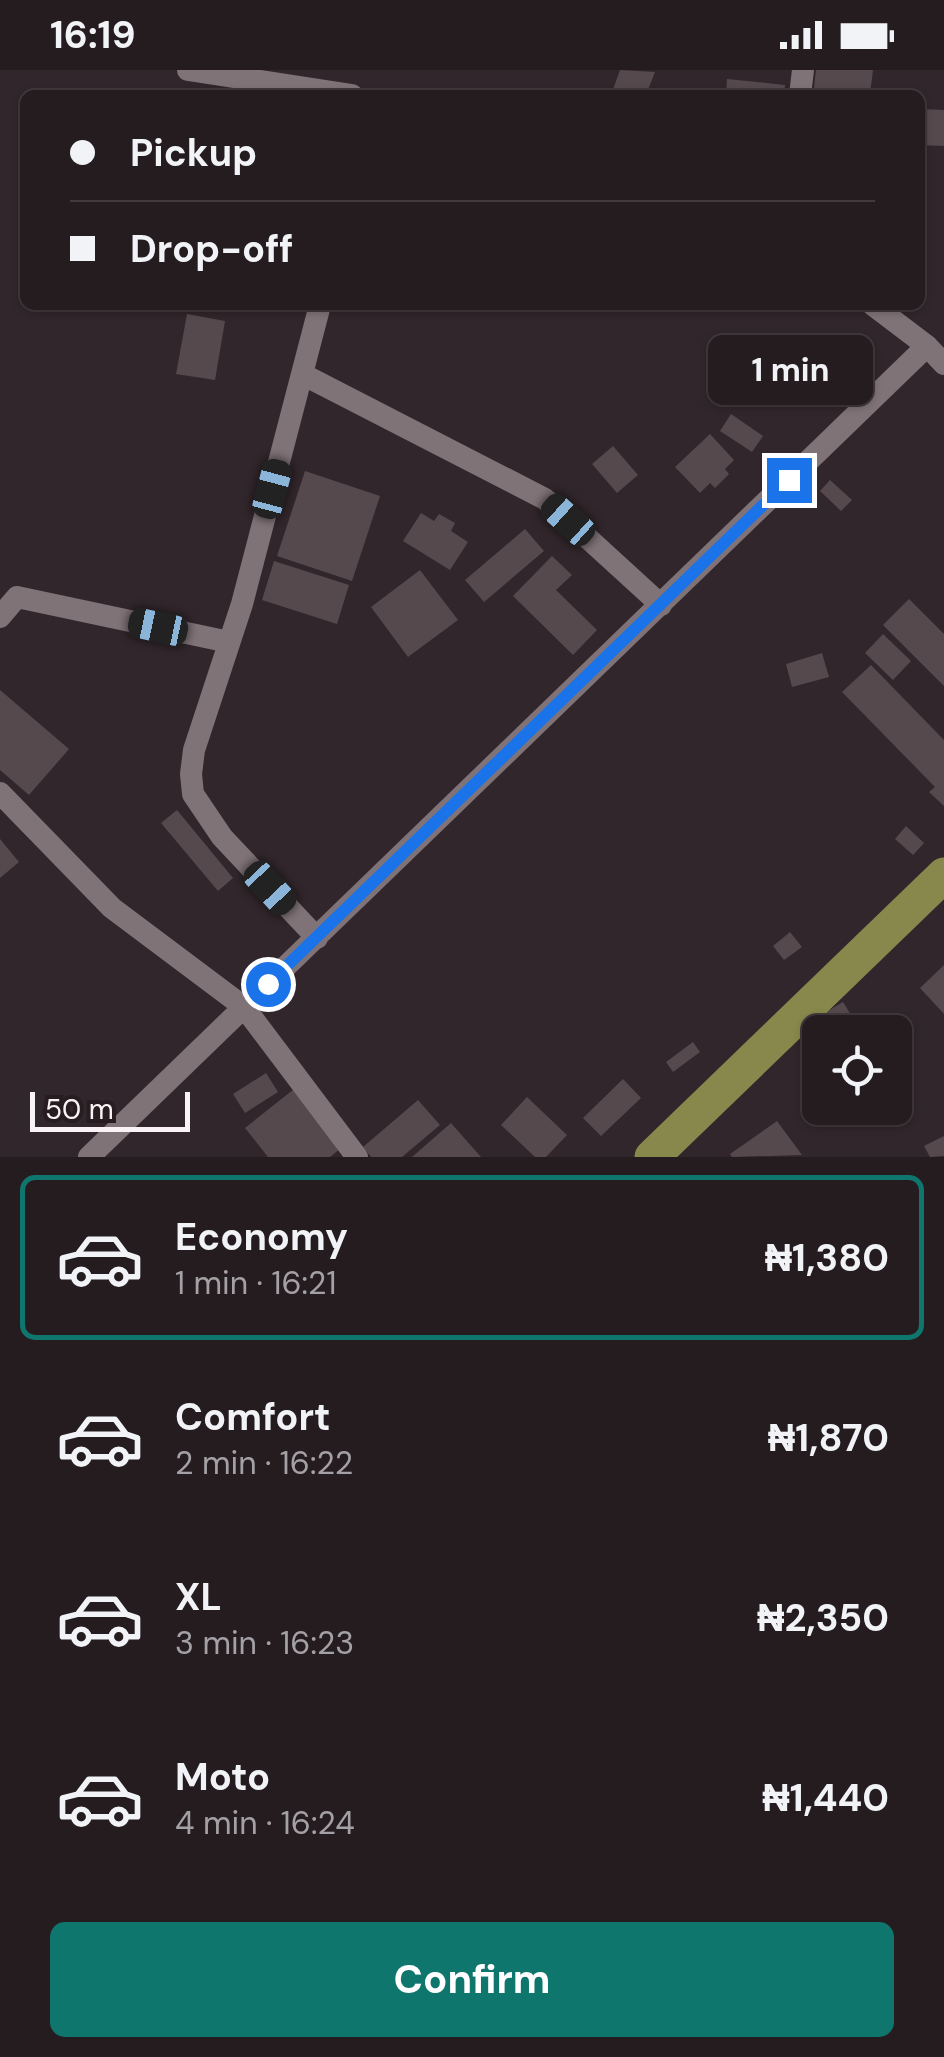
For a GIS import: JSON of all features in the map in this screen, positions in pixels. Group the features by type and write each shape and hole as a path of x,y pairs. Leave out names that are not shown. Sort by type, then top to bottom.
{"main road":[{"path":"652,1157 944,875"}],"street":[{"path":"188,70 319,90"},
{"path":"317,938 222,837 193,794 191,774 194,750 242,604 319,310"},
{"path":"879,310 944,364"},
{"path":"89,1157 926,346"},
{"path":"302,374 545,499 661,605"},
{"path":"0,617 17,597 229,642"},
{"path":"0,793 112,908 244,1007 357,1157"}],"building":[{"path":"620,70 655,72 648,90 613,90"},
{"path":"816,70 873,70 870,90 814,88"},
{"path":"727,79 785,85 784,90 726,90"},
{"path":"925,109 944,110 944,146 925,145"},
{"path":"187,314 225,321 215,380 176,374"},
{"path":"822,341 842,366 803,397 783,372"},
{"path":"731,414 763,436 752,452 720,431"},
{"path":"710,434 734,460 725,469 729,474 715,488 710,483 700,493 675,467"},
{"path":"613,446 638,475 617,493 592,464"},
{"path":"305,471 380,496 352,581 277,556"},
{"path":"830,480 852,500 841,511 820,491"},
{"path":"421,513 434,521 439,514 455,523 451,531 468,542 450,570 403,541"},
{"path":"525,529 544,551 484,602 465,580"},
{"path":"552,556 572,575 556,590 597,630 573,655 513,596"},
{"path":"274,561 349,585 337,624 262,600"},
{"path":"420,570 458,620 408,657 371,607"},
{"path":"909,599 944,634 944,686 883,625"},
{"path":"883,634 911,661 893,680 865,653"},
{"path":"822,653 829,677 792,687 786,664"},
{"path":"871,665 944,740 944,806 929,792 935,787 842,692"},
{"path":"0,690 69,749 29,795 0,770"},
{"path":"177,810 233,878 218,891 161,823"},
{"path":"906,826 924,843 913,855 895,839"},
{"path":"0,839 19,862 0,878"},
{"path":"790,932 802,947 784,960 773,946"},
{"path":"944,965 944,1014 920,988"},
{"path":"843,1002 851,1015 824,1015"},
{"path":"693,1042 700,1052 673,1072 666,1062"},
{"path":"266,1073 278,1092 245,1113 233,1094"},
{"path":"623,1079 641,1098 601,1136 583,1118"},
{"path":"294,1089 341,1148 330,1157 268,1157 245,1128"},
{"path":"527,1097 567,1135 546,1157 535,1157 501,1125"},
{"path":"418,1100 440,1125 402,1157 371,1157 363,1147"},
{"path":"777,1121 802,1155 732,1157 730,1154"},
{"path":"451,1123 481,1157 412,1157"},
{"path":"944,1136 944,1156 930,1157 924,1146"}],"route":[{"path":"268,984 789,480"}]}
